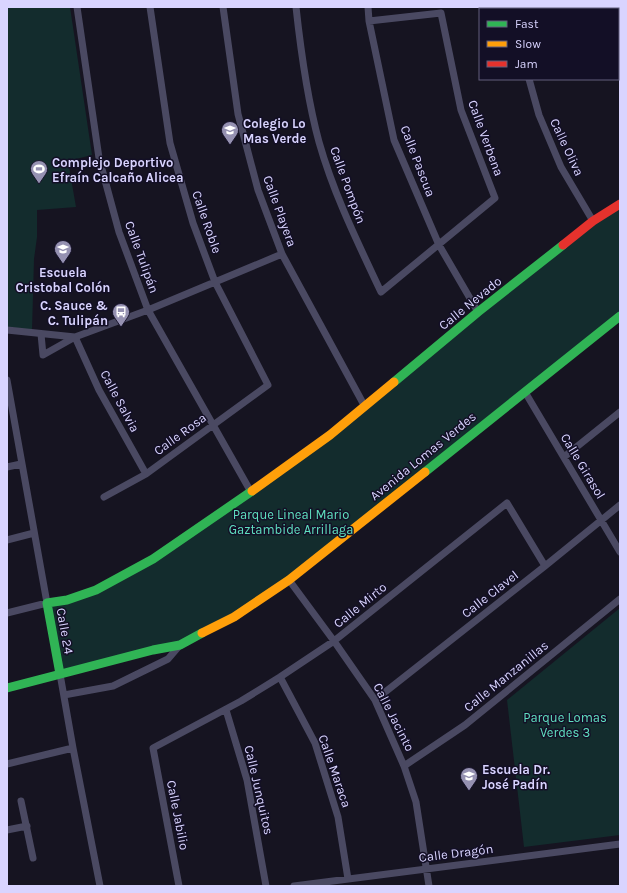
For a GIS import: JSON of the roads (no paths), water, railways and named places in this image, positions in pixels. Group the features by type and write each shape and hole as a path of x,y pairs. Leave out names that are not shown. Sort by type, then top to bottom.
{"street":[{"name":"Calle Tulipán","path":"77,7 99,158 119,232 148,310 250,492"},
{"name":"Calle Roble","path":"150,7 170,143 193,223 215,282 268,385"},
{"name":"Calle Playera","path":"223,7 238,114 258,190 282,254 364,405"},
{"name":"Calle Pompón","path":"296,7 305,79 319,143 346,218 381,292 439,245"},
{"name":"Calle Pascua","path":"368,7 369,21 394,140 439,245 478,312"},
{"name":"Calle Verbena","path":"369,21 441,13 461,110 496,198 439,245"},
{"name":"Calle Oliva","path":"529,80 539,115 561,167 593,221"},
{"name":"Calle Nevado","path":"47,603 67,600 96,590 153,559 250,492 330,435 364,405 478,312 593,221 620,204"},
{"path":"41,334 43,355 76,337 148,310 282,254"},
{"name":"Avenida Lomas Verdes","path":"7,688 153,650 180,646 234,617 289,580 620,316"},
{"path":"7,330 76,337"},
{"name":"Calle Salvia","path":"76,337 99,390 146,474"},
{"name":"Calle 24","path":"7,380 98,885"},
{"name":"Calle Rosa","path":"104,497 146,474 268,385"},
{"name":"Calle Girasol","path":"525,392 620,552"},
{"path":"564,457 620,412"},
{"path":"7,468 21,464"},
{"name":"Calle Mirto","path":"153,748 226,710 280,677 334,641 507,503 545,566"},
{"name":"Calle Clavel","path":"375,700 620,505"},
{"path":"7,540 34,533"},
{"name":"Calle Jacinto","path":"289,580 375,700 404,766 416,802 429,886"},
{"name":"Calle Manzanillas","path":"404,766 465,725 620,599"},
{"path":"7,613 47,603"},
{"path":"64,695 112,686 168,658 180,646"},
{"name":"Calle Maraca","path":"280,677 315,744 338,817 348,879"},
{"name":"Calle Junquitos","path":"226,710 246,780 266,886"},
{"path":"7,764 73,748"},
{"name":"Calle Jabilio","path":"153,748 179,886"},
{"path":"21,801 33,858"},
{"path":"7,830 27,826"},
{"name":"Calle Dragón","path":"294,886 620,844"}],"place":[{"name":"Colegio Lo Mas Verde","path":"230,145"},
{"name":"Complejo Deportivo Efraín Calcaño Alicea","path":"39,184"},
{"name":"Escuela Cristobal Colón","path":"63,264"},
{"name":"C. Sauce & C. Tulipán","path":"121,327"},
{"name":"Escuela Dr. José Padín","path":"469,791"}],"park label":[{"name":"Parque Lineal Mario Gaztambide Arrillaga","path":"291,522"},
{"name":"Parque Lomas Verdes 3","path":"565,724"}]}
